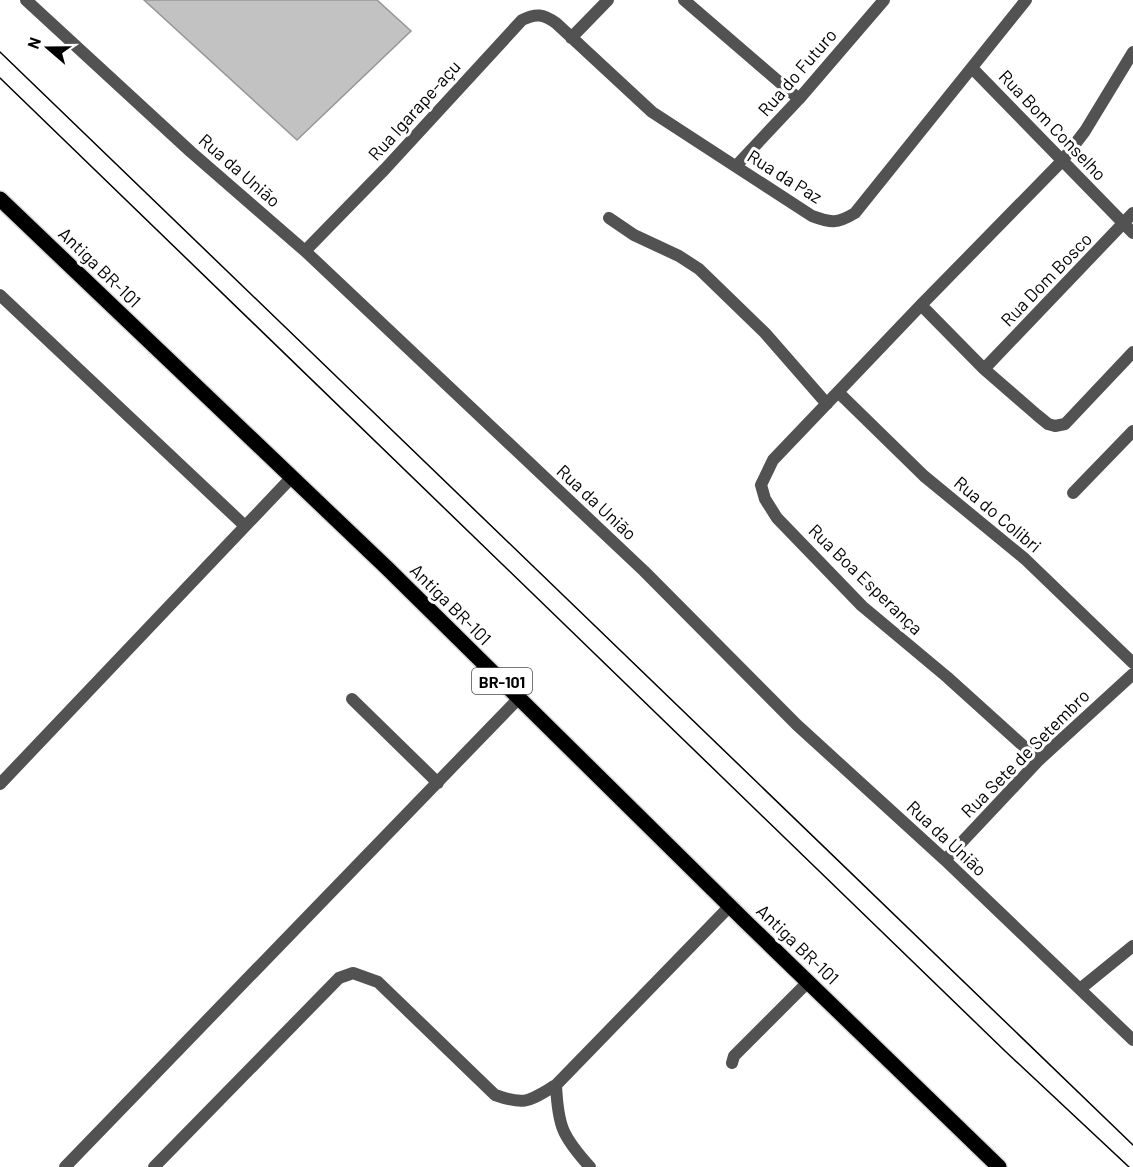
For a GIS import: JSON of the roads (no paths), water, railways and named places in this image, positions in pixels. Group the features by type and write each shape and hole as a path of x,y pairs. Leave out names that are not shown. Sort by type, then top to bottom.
{"main road":[{"name":"Antiga BR-101","path":"0,199 292,477 999,1167"}],"street":[{"name":"Rua da União","path":"26,0 190,152 305,250 644,571 797,725 945,860 1133,1040"},
{"path":"571,38 608,0"},
{"path":"684,0 799,99"},
{"name":"Rua do Futuro","path":"736,166 799,99 884,0"},
{"name":"Rua da Paz","path":"556,23 652,112 812,216 829,222 842,221 855,213 1025,1"},
{"name":"Rua Igarape-açu","path":"305,250 385,169 522,20 540,14 556,23"},
{"path":"1133,52 1085,131 1062,161 921,305 984,369 1048,424 1055,426 1065,424 1133,352"},
{"name":"Rua Bom Conselho","path":"972,68 1133,233"},
{"name":"Rua Dom Bosco","path":"984,369 1133,213"},
{"path":"609,218 634,235 699,268 765,333 827,404"},
{"path":"0,295 245,526"},
{"name":"Rua Boa Esperança","path":"921,305 773,460 761,485 765,499 777,518 862,606 947,677 1039,760"},
{"name":"Rua do Colibri","path":"838,392 924,476 1033,566 1133,663"},
{"path":"1073,493 1133,431"},
{"path":"0,784 292,477"},
{"name":"Rua Sete de Setembro","path":"945,860 1039,760 1133,674"},
{"path":"65,1167 519,698"},
{"path":"352,699 438,783"},
{"path":"154,1167 339,978 353,973 378,982 495,1095 515,1102 530,1101 556,1085 730,906"},
{"path":"1080,989 1133,946"},
{"path":"732,1063 734,1056 808,982"},
{"path":"556,1085 558,1117 570,1144 590,1167"}],"tram line":[{"path":"0,52 1133,1145"},
{"path":"0,78 1005,1051 1129,1167"}]}
